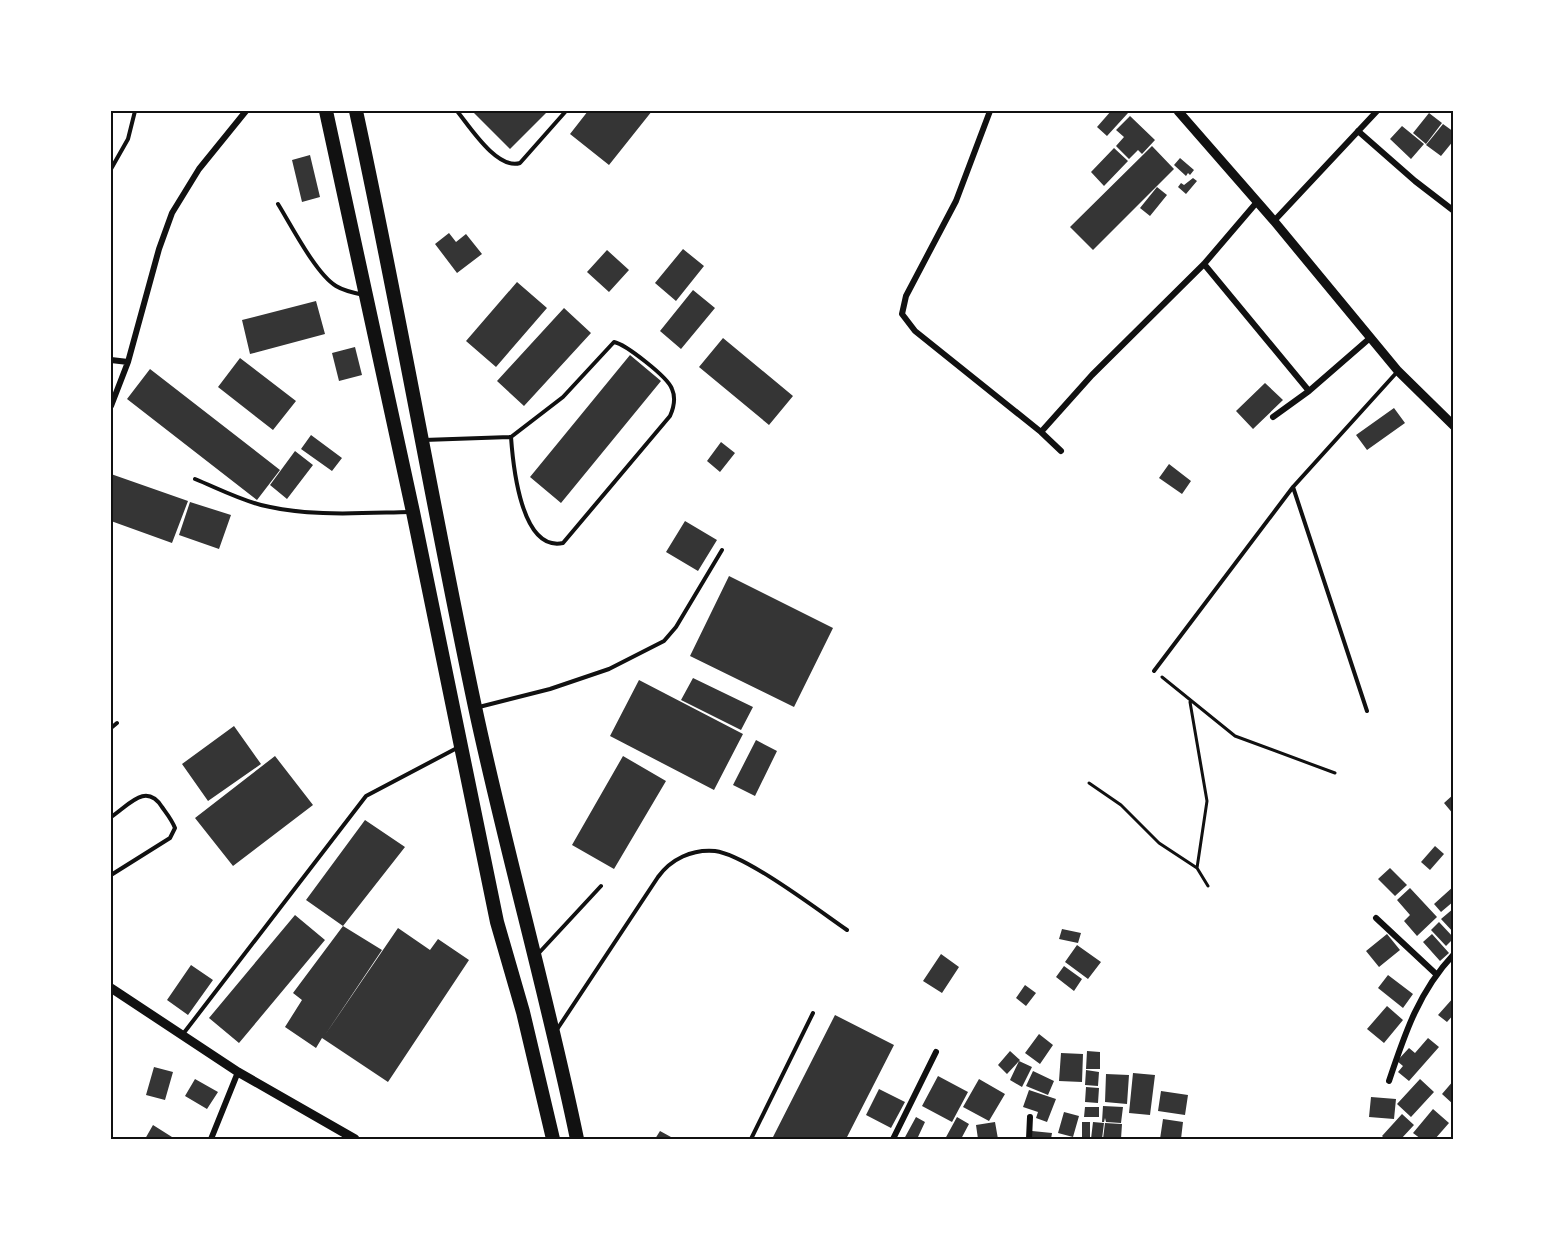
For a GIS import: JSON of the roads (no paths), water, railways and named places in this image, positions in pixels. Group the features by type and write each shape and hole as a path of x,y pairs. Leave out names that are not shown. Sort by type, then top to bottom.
{"highway":[{"path":"326,111 413,512 497,922 524,1012 553,1139"},
{"path":"356,111 476,708 534,958 555,1033 577,1139"},
{"path":"524,1012 545,1000"}],"street":[{"path":"111,406 128,362 159,249 172,213 199,169 246,111"},
{"path":"990,111 956,201 906,296 902,314 915,331 1041,432 1061,451"},
{"path":"1178,111 1274,221 1398,371 1454,426"},
{"path":"1274,221 1377,111"},
{"path":"1358,131 1414,181 1454,211"},
{"path":"1041,432 1092,375 1204,264 1257,202"},
{"path":"1204,264 1309,391"},
{"path":"1273,417 1309,391 1370,338"},
{"path":"111,360 128,362"},
{"path":"1376,918 1436,974"},
{"path":"1389,1081 1413,1012 1436,974 1454,954"},
{"path":"111,988 238,1072 355,1139"},
{"path":"893,1139 936,1052"},
{"path":"212,1139 238,1072"},
{"path":"1029,1139 1030,1117"}],"lane":[{"path":"111,170 128,139 135,111"},
{"path":"457,111 496,157 515,164 520,163 566,111"},
{"path":"278,204 309,255 332,283 345,290 367,296"},
{"path":"422,441 512,437 563,397 614,342 662,376 673,390 674,404 670,416 563,543 554,544 544,540 530,523 516,477 512,437"},
{"path":"1154,670 1293,487 1398,371"},
{"path":"195,479 242,499 284,510 350,514 413,512"},
{"path":"1293,487 1367,711"},
{"path":"476,708 609,669 658,645 676,627 722,550"},
{"path":"111,728 117,723"},
{"path":"182,1036 366,796 460,746"},
{"path":"111,817 141,797 150,795 156,798 175,828 170,838 111,875"},
{"path":"555,1033 658,877 674,860 704,851 728,855 762,873 847,930"},
{"path":"534,958 601,886"},
{"path":"751,1139 813,1013"}]}
